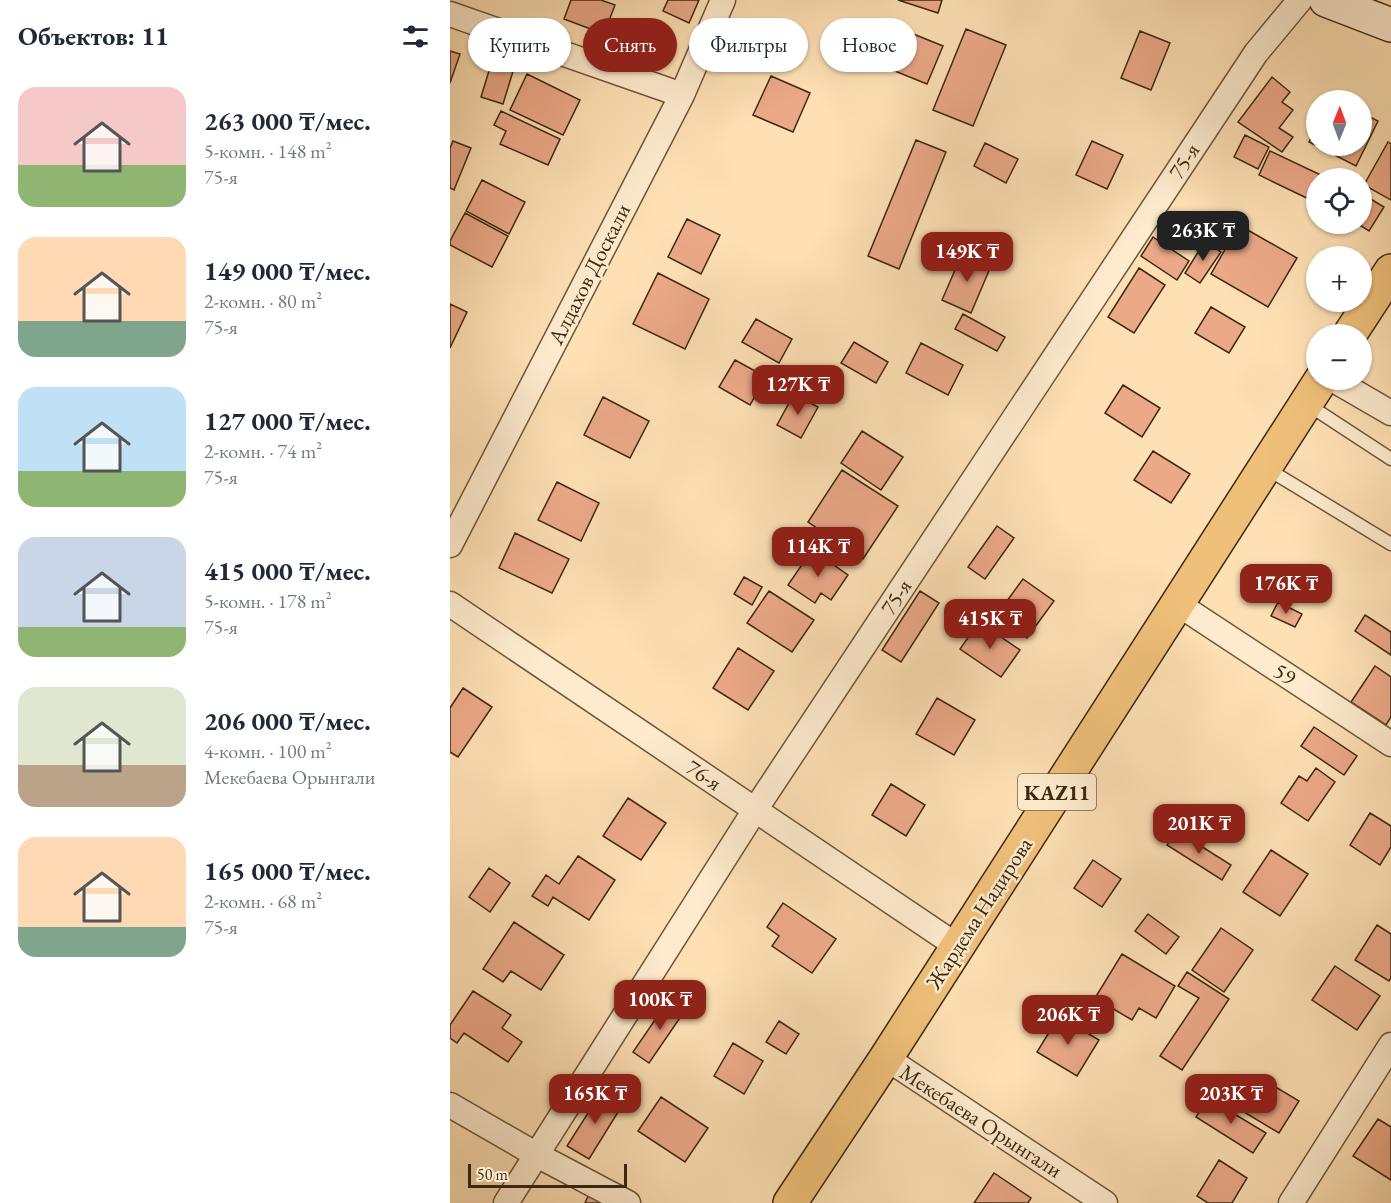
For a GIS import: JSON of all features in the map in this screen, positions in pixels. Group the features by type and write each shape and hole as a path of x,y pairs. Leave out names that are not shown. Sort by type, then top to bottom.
{"highway":[{"path":"1357,324 1391,271"},
{"name":"Жардема Надирова","path":"790,1203 886,1058 1314,391"}],"street":[{"name":"Алдахов Доскали","path":"450,545 682,95 723,0"},
{"name":"75-я","path":"506,1203 755,810 1256,52 1300,0"},
{"path":"1326,0 1391,24"},
{"path":"450,14 682,95"},
{"path":"1351,390 1391,413"},
{"name":"76-я","path":"450,604 957,946"},
{"name":"59","path":"1178,604 1391,744"},
{"path":"1291,1203 1391,1046"},
{"name":"Мекебаева Орынгали","path":"886,1058 1106,1203"},
{"path":"450,1105 537,1155 628,1203"}],"lane":[{"path":"1314,391 1391,459"},
{"path":"1265,468 1391,544"}],"building":[{"path":"571,0 601,0 615,5 610,18 583,18 583,26 571,22 571,18 564,18"},
{"path":"668,0 699,0 691,18 689,18 689,23 663,11"},
{"path":"898,0 942,0 938,13"},
{"path":"966,29 1006,45 973,126 933,110"},
{"path":"1140,31 1170,43 1151,90 1121,78"},
{"path":"917,36 943,46 927,84 897,72 917,72"},
{"path":"450,51 460,54 450,83"},
{"path":"489,72 513,72 503,104 481,97"},
{"path":"527,74 580,100 563,135 510,110"},
{"path":"771,76 810,93 793,132 753,115"},
{"path":"1272,77 1290,92 1282,102 1293,110 1279,128 1293,137 1282,152 1238,122"},
{"path":"501,111 560,139 548,165 500,144 506,131 494,125"},
{"path":"1372,118 1378,121 1372,133"},
{"path":"1245,135 1269,147 1258,169 1234,157"},
{"path":"916,140 946,152 899,269 868,256"},
{"path":"453,141 471,148 454,190 450,188 450,148"},
{"path":"1092,141 1123,155 1107,189 1076,175"},
{"path":"1388,142 1391,144 1391,200 1372,189 1372,171"},
{"path":"985,143 1018,159 1006,183 974,166"},
{"path":"1270,151 1306,168 1306,198 1259,175"},
{"path":"1336,156 1361,156 1356,166"},
{"path":"482,180 525,202 509,234 466,211"},
{"path":"1372,200 1384,207 1372,226"},
{"path":"465,213 508,236 492,267 450,245"},
{"path":"687,219 720,235 701,274 668,257"},
{"path":"1239,225 1297,258 1268,307 1211,274"},
{"path":"1153,237 1189,261 1177,280 1141,256"},
{"path":"1205,241 1221,252 1200,283 1185,273"},
{"path":"962,254 991,266 971,313 942,300"},
{"path":"1139,268 1165,285 1134,333 1108,317"},
{"path":"658,273 709,299 685,349 633,324"},
{"path":"450,304 467,312 450,348"},
{"path":"1211,307 1245,327 1229,353 1195,333"},
{"path":"963,314 1005,337 997,351 955,329"},
{"path":"756,319 792,339 779,363 742,342"},
{"path":"854,342 888,362 876,383 841,363"},
{"path":"921,343 963,365 948,395 906,373"},
{"path":"735,360 766,377 750,405 719,387"},
{"path":"1123,385 1160,408 1142,437 1105,413"},
{"path":"794,394 818,407 801,438 777,425"},
{"path":"603,397 649,421 630,458 584,435"},
{"path":"862,431 903,457 881,490 841,463"},
{"path":"1153,451 1190,474 1171,503 1134,480"},
{"path":"842,470 898,506 863,559 808,522"},
{"path":"557,482 599,503 581,541 538,520"},
{"path":"997,526 1014,538 985,579 968,567"},
{"path":"515,533 569,559 552,593 499,568"},
{"path":"812,550 848,575 831,600 821,593 815,603 788,585"},
{"path":"744,577 762,587 752,605 734,594"},
{"path":"1023,579 1054,601 1027,638 996,616"},
{"path":"769,591 814,620 792,652 747,623"},
{"path":"920,591 939,603 901,662 882,650"},
{"path":"1278,602 1302,614 1295,627 1271,616"},
{"path":"1365,615 1391,632 1391,655 1355,631"},
{"path":"979,622 1020,650 1001,677 960,649"},
{"path":"738,648 774,671 748,710 713,688"},
{"path":"1375,666 1391,677 1391,717 1386,725 1351,702"},
{"path":"463,688 492,707 458,757 450,752 450,708"},
{"path":"937,698 975,720 954,755 916,734"},
{"path":"1314,727 1357,756 1344,775 1301,746"},
{"path":"1316,768 1335,782 1308,821 1281,803 1299,776 1307,781"},
{"path":"891,784 925,805 906,836 872,815"},
{"path":"628,798 666,823 641,860 603,836"},
{"path":"1370,813 1391,826 1391,847 1380,865 1350,845"},
{"path":"1177,831 1231,865 1222,880 1167,845"},
{"path":"1271,850 1308,874 1280,916 1243,892"},
{"path":"578,856 615,880 589,920 553,897 548,906 532,896 546,875 559,884"},
{"path":"1093,860 1121,879 1102,907 1074,888"},
{"path":"489,868 510,883 490,912 469,897"},
{"path":"783,903 836,939 812,973 772,946 779,936 767,927"},
{"path":"1148,914 1179,937 1166,954 1135,931"},
{"path":"514,922 564,955 541,990 511,971 503,982 483,969"},
{"path":"1377,925 1391,934 1391,978 1389,981 1355,960"},
{"path":"1221,928 1253,950 1224,992 1192,970"},
{"path":"1122,954 1175,986 1156,1018 1139,1008 1132,1020 1095,998"},
{"path":"1335,966 1380,996 1357,1030 1312,1000"},
{"path":"1187,972 1229,999 1182,1070 1160,1056 1199,998 1178,986"},
{"path":"473,991 511,1015 502,1028 522,1042 508,1062 464,1033 457,1043 450,1038 450,1025"},
{"path":"670,998 686,1009 649,1063 633,1052"},
{"path":"1059,1016 1099,1040 1077,1076 1037,1052"},
{"path":"779,1021 799,1034 786,1054 766,1042"},
{"path":"733,1043 763,1061 744,1094 714,1076"},
{"path":"1264,1080 1299,1101 1279,1133 1244,1112"},
{"path":"602,1091 623,1104 589,1159 567,1146"},
{"path":"661,1097 708,1128 685,1162 638,1131"},
{"path":"1208,1098 1266,1133 1253,1153 1196,1117"},
{"path":"1378,1119 1391,1127 1391,1180 1353,1156"},
{"path":"1219,1160 1247,1178 1232,1203 1208,1203 1197,1196"},
{"path":"994,1173 1031,1198 1028,1203 974,1203"},
{"path":"589,1194 605,1203 585,1203"}]}
